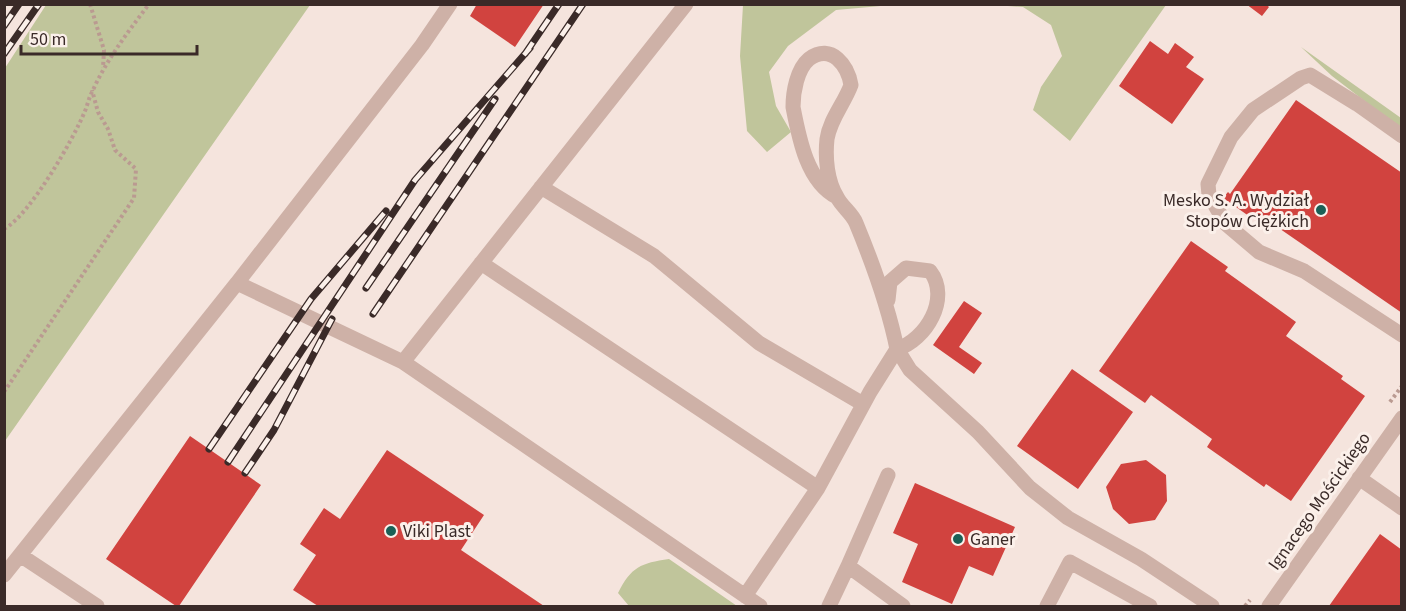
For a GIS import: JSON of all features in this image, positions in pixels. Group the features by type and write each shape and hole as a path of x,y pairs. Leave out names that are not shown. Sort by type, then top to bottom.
{"street":[{"path":"4,575 237,283 422,45 450,4"},
{"path":"403,362 686,4"},
{"path":"837,197 825,191 811,168 794,107 794,96 802,67 811,57 822,55 832,55 843,62 851,85 830,127 827,140 827,165 837,197 855,220 887,306 897,349 910,370 978,432 1030,488 1068,518 1141,559 1212,606"},
{"path":"1401,136 1357,104 1310,75 1301,78 1253,110 1231,137 1208,184 1213,206 1226,224 1259,252 1304,271 1401,335"},
{"path":"541,187 654,256 759,343 863,405"},
{"path":"481,263 818,488"},
{"path":"745,596 818,488 863,405 897,349 904,347 932,318 940,297 938,280 930,271 906,267 890,282 887,306"},
{"path":"237,283 403,362 760,606"},
{"name":"Ignacego Mościckiego","path":"1269,606 1401,418"},
{"path":"829,606 888,475"},
{"path":"1359,478 1401,508"},
{"path":"20,555 97,606"},
{"path":"1047,606 1070,562 1150,606"},
{"path":"848,566 903,606"}],"path":[{"path":"90,4 104,50 102,72"},
{"path":"4,229 18,220 32,201 81,120 92,90 114,51 149,4"},
{"path":"4,392 134,198 136,170 115,150 108,129 98,112 92,90"}],"green space":[{"path":"46,5 310,5 5,441 5,68"},
{"path":"743,5 892,5 836,10 788,46 769,72 776,106 791,132 767,152 747,131 740,56"},
{"path":"994,5 1166,5 1070,141 1033,110 1041,87 1062,56 1051,25 1023,7"},
{"path":"1301,47 1401,118 1401,129 1332,76"},
{"path":"669,559 737,606 629,606 618,593 632,572 651,562"}],"building":[{"path":"477,4 544,4 515,47 470,16"},
{"path":"1246,4 1266,4 1269,7 1262,16"},
{"path":"1150,41 1168,54 1175,43 1194,57 1186,67 1204,79 1172,124 1119,86"},
{"name":"Mesko S. A. Wydział Stopów Ciężkich","path":"1296,100 1402,173 1402,313 1270,222 1266,228 1223,198 1228,192 1230,194"},
{"path":"1191,241 1228,267 1225,271 1296,322 1286,336 1343,376 1341,379 1365,396 1291,501 1266,484 1264,487 1207,447 1212,439 1151,395 1145,403 1099,371"},
{"path":"964,301 982,313 959,347 982,363 974,374 933,345"},
{"path":"1072,369 1133,412 1078,489 1017,446"},
{"path":"190,436 261,485 179,606 176,606 106,559"},
{"name":"Viki Plast","path":"387,450 484,515 461,550 544,606 318,606 293,590 316,555 300,544 324,508 340,519"},
{"path":"1146,460 1166,475 1167,501 1155,520 1129,524 1113,509 1106,487 1121,464"},
{"name":"Ganer","path":"915,483 1015,527 993,576 969,566 952,604 902,582 918,544 893,533"},
{"path":"1380,534 1402,550 1402,606 1329,606"}],"railway":[{"path":"4,26 19,4"},
{"path":"4,54 39,4"},
{"path":"525,54 559,4"},
{"path":"373,314 583,4"},
{"path":"228,462 415,180 530,48"},
{"path":"366,288 495,99"},
{"path":"209,449 311,299 386,211"},
{"path":"245,473 274,430 332,319"}],"place":[{"name":"Mesko S. A. Wydział Stopów Ciężkich","path":"1321,210"},
{"name":"Viki Plast","path":"391,531"},
{"name":"Ganer","path":"958,539"}]}
